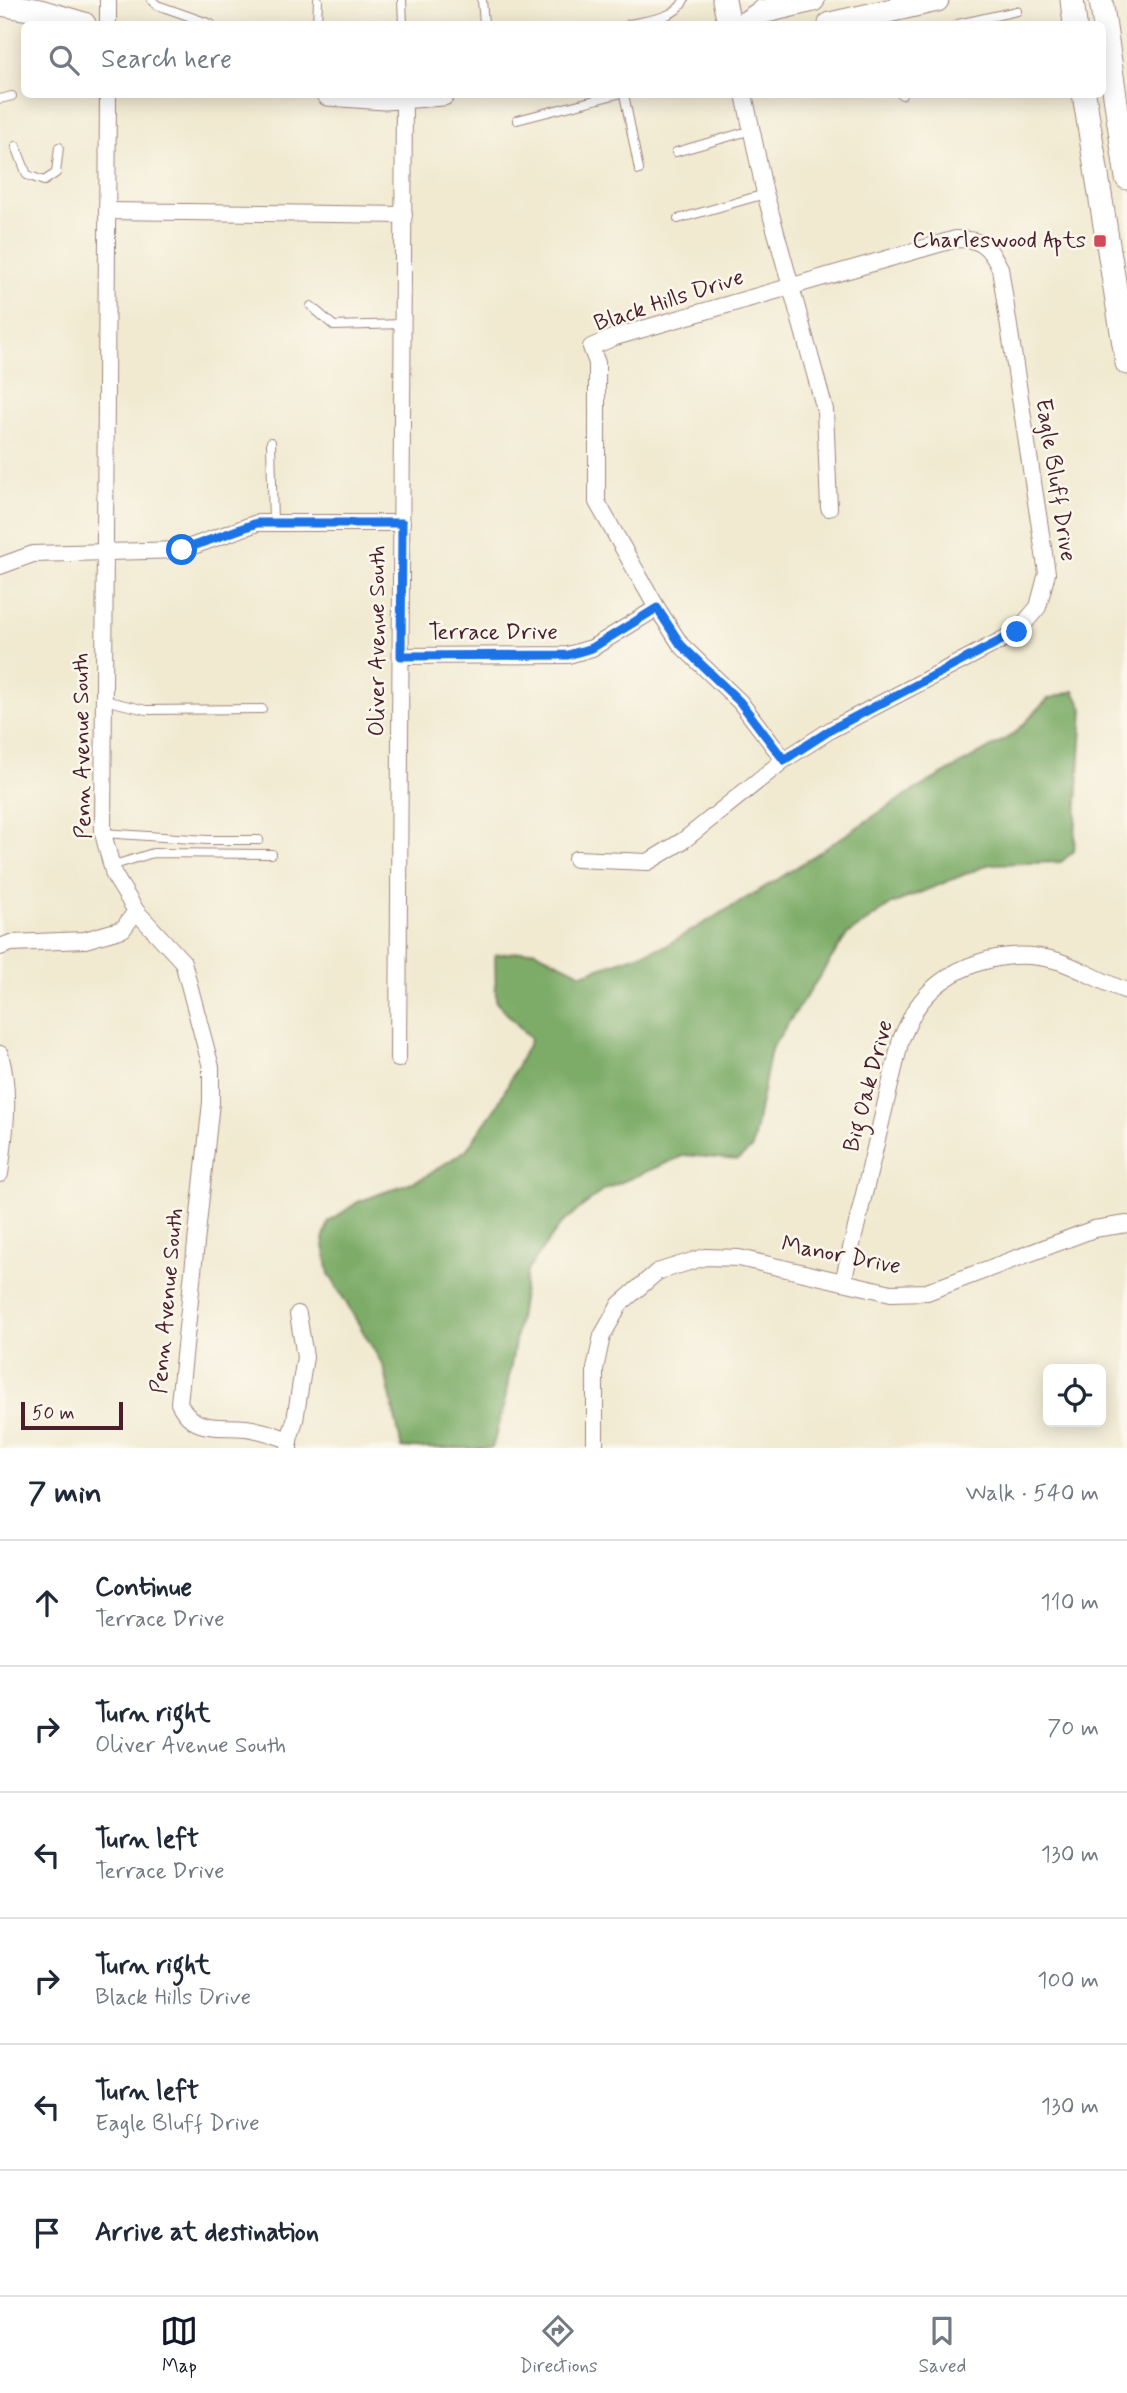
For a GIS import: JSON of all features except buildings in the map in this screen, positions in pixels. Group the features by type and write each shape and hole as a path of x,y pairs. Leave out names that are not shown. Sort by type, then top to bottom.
{"main road":[{"path":"724,0 728,21"},
{"path":"748,21 762,12 813,0"},
{"path":"843,21 937,0"},
{"path":"1072,0 1075,21"},
{"path":"1101,0 1104,21"},
{"path":"0,4 40,11 73,21"},
{"path":"1106,34 1127,178"},
{"path":"1084,98 1127,363"}],"street":[{"path":"108,0 108,21"},
{"name":"Penn Avenue South","path":"108,98 103,833 114,875 136,911 183,962 212,1067 211,1102 179,1403 186,1416 200,1426 265,1431 289,1444"},
{"name":"Oliver Avenue South","path":"398,1059 404,98"},
{"path":"745,98 765,194 825,410 829,508"},
{"path":"107,211 404,215"},
{"name":"Black Hills Drive","path":"784,760 740,702 681,645 597,502 597,363 591,347 615,337 956,239 974,239"},
{"name":"Eagle Bluff Drive","path":"576,859 648,862 684,840 784,760 832,729 1017,632 1038,607 1047,573 1000,268 990,250 974,239"},
{"path":"0,566 33,554 182,550 257,523 402,523"},
{"name":"Terrace Drive","path":"401,656 568,655 592,648 657,608"},
{"path":"0,947 10,943 85,940 123,929 136,911"},
{"name":"Big Oak Drive","path":"843,1282 901,1039 916,1009 939,983 980,960 1024,955 1058,961 1127,991"},
{"path":"0,1054 6,1076 7,1112 0,1174"},
{"name":"Manor Drive","path":"595,1448 595,1370 602,1336 620,1304 657,1272 705,1257 740,1258 891,1293 927,1292 1094,1229 1127,1224"},
{"path":"289,1444 305,1357 298,1314"}],"lane":[{"path":"152,0 157,5 202,21"},
{"path":"317,0 317,21"},
{"path":"402,0 403,21"},
{"path":"482,0 484,21"},
{"path":"642,21 667,15 681,6 684,0"},
{"path":"972,21 1017,11"},
{"path":"0,99 12,96"},
{"path":"517,120 605,98"},
{"path":"622,98 639,170"},
{"path":"676,152 752,130"},
{"path":"16,146 27,175 44,181 56,173 59,147"},
{"path":"678,219 765,194"},
{"path":"311,306 334,326 403,324"},
{"path":"271,442 274,523"},
{"path":"104,700 146,710 262,709"},
{"path":"103,833 206,840 258,840"},
{"path":"111,866 153,853 272,854"}],"green space":[{"path":"1074,691 1083,709 1074,851 1061,862 990,864 892,904 847,935 771,1049 752,1148 738,1160 685,1155 603,1190 561,1224 527,1271 504,1406 492,1448 402,1448 384,1367 329,1274 323,1239 329,1222 358,1202 423,1178 466,1150 497,1106 531,1039 496,1002 495,955 534,950 582,974 667,945 780,878 906,795 1014,734 1048,699"}],"place":[{"name":"Charleswood Apts","path":"1100,241"}],"route":[{"path":"182,550 257,523 402,523 401,656 568,655 592,648 657,608 681,645 740,702 784,760 832,729 1017,632"}]}
